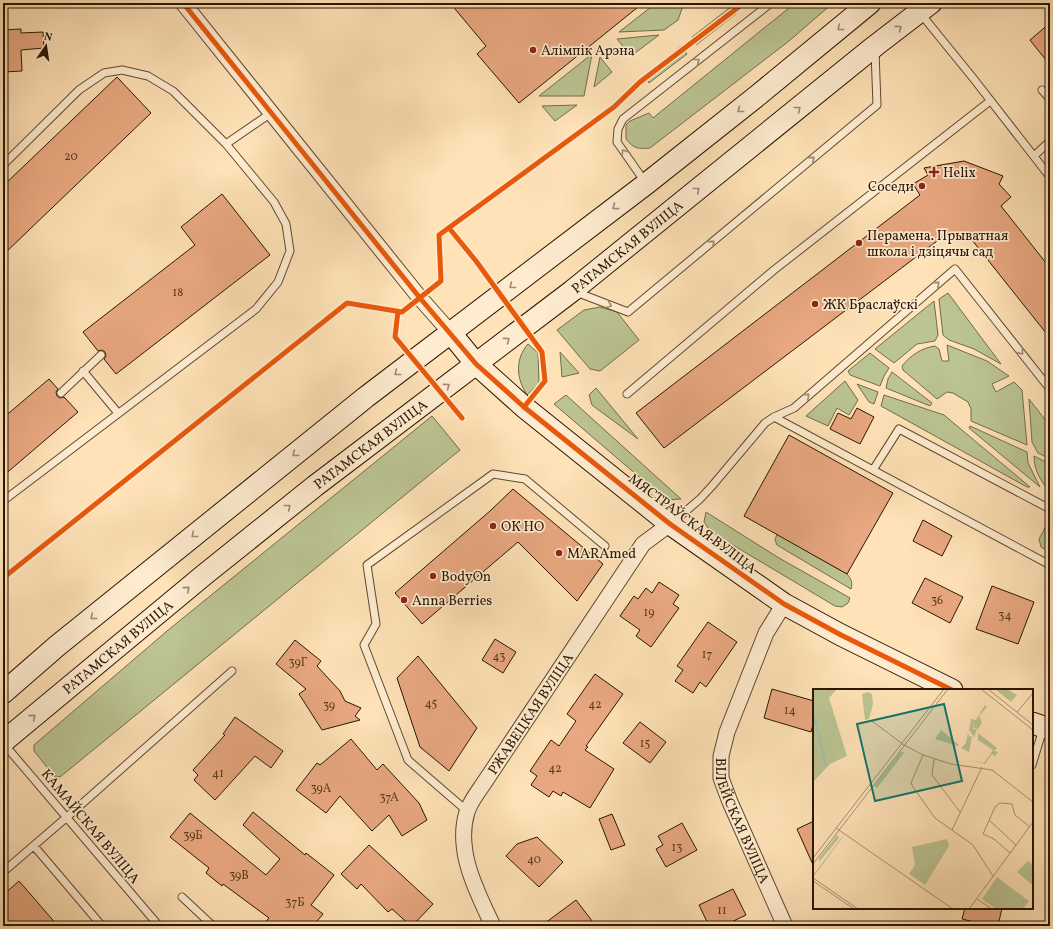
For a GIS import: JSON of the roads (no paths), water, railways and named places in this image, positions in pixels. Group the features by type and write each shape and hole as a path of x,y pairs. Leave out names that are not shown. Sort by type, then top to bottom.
{"main road":[{"path":"3,693 63,641 366,397 646,184 757,96 870,3"},
{"name":"РАТАМСКАЯ ВУЛІЦА","path":"3,742 198,580 315,486 572,291 875,46 925,8"},
{"name":"МЯСТРАЎСКАЯ ВУЛІЦА","path":"450,332 476,364 524,407 670,524 784,604 841,635 950,689"}],"street":[{"path":"183,3 420,298 450,332"},
{"name":"РЖАВЕЦКАЯ ВУЛІЦА","path":"493,926 477,890 466,854 463,831 467,811 484,783 643,544 670,524"},
{"name":"ВІЛЕЙСКАЯ ВУЛІЦА","path":"784,604 766,633 726,732 721,756 721,778 730,802 785,926"}],"lane":[{"path":"646,184 617,142 618,129 623,119 770,3"},
{"path":"925,8 990,101 1050,177"},
{"path":"572,291 628,312 877,105 875,46"},
{"path":"3,165 79,90 104,73 122,70 148,76 173,91 226,144 274,202 286,224 290,251 278,282 256,309 3,502"},
{"path":"1042,90 1050,99"},
{"path":"627,394 774,270 990,101"},
{"path":"226,144 272,112"},
{"path":"1034,156 1050,141"},
{"path":"670,524 700,499 765,423 774,416 794,408 955,269 1050,389"},
{"path":"61,393 83,371 101,356"},
{"path":"83,371 118,413"},
{"path":"774,416 1050,565"},
{"path":"873,470 899,429 1050,509"},
{"path":"467,811 408,760 364,645 376,624 367,565 493,474 525,479 604,546"},
{"path":"3,872 232,672"},
{"path":"1033,761 1042,726"},
{"name":"КАМАЙСКАЯ ВУЛІЦА","path":"3,742 159,926"},
{"path":"34,846 102,926"},
{"path":"182,896 213,926"}],"place":[{"name":"Алімпік Арэна","path":"533,50"},
{"name":"Helix","path":"934,172"},
{"name":"Соседи","path":"922,186"},
{"name":"Перамена. Прыватная школа і дзіцячы сад","path":"859,243"},
{"name":"ЖК Браслаўскі","path":"815,304"},
{"name":"ОК НО","path":"493,526"},
{"name":"MARAmed","path":"559,553"},
{"name":"BodyOn","path":"433,576"},
{"name":"Anna Berries","path":"404,600"}]}
